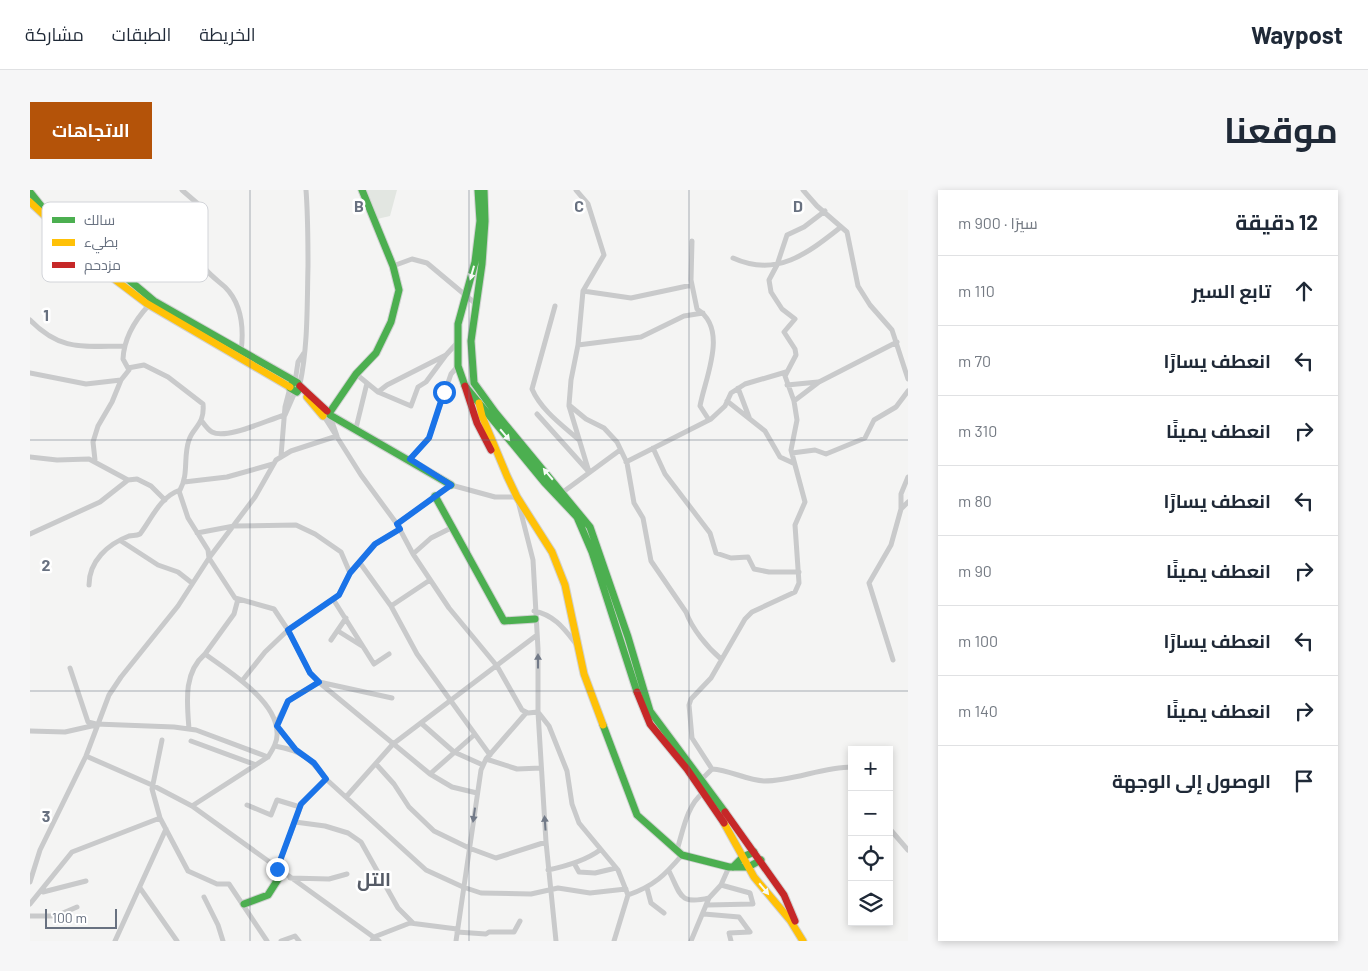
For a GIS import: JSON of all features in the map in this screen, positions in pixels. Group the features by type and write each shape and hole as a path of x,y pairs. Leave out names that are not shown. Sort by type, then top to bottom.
{"main road":[{"path":"327,415 356,374 376,353 392,322 399,290 393,266 362,190"},
{"path":"478,190 478,241 475,262 458,324 458,366 477,423 507,476"},
{"path":"484,190 485,221 482,264 471,341 471,364 482,416 517,497 552,552 565,585 584,674 637,815 679,852 731,867 748,867 761,860"},
{"path":"30,192 42,206"},
{"path":"30,202 42,213"},
{"path":"118,282 149,305 295,387"},
{"path":"130,282 154,301 241,352 295,387 327,415 356,428 451,485"},
{"path":"457,343 471,341"},
{"path":"474,383 495,412 590,527 628,637 650,711 761,860 784,895 803,941"},
{"path":"465,386 544,482 577,517 621,638 642,708 650,724 703,793 734,838 754,877 790,920 803,941"},
{"path":"435,496 504,621 534,615"},
{"path":"731,867 743,857 754,852"},
{"path":"244,904 268,895 280,871"}],"street":[{"path":"182,190 196,202"},
{"path":"280,456 285,415 304,363 309,238 306,190"},
{"path":"576,190 588,204 604,255 583,290 578,345 571,380 569,405 589,472"},
{"path":"803,190 842,227 849,237 858,286 870,305 892,330 908,379"},
{"path":"825,212 804,227 787,235 778,264 769,280 771,292 782,308 795,319 784,332 795,349 796,354 786,372 787,385 794,401 797,420 792,453 793,463 805,502 795,525 799,583 795,592 752,612 745,619 710,678 691,699 689,705 692,738 712,769 751,780 766,781 823,769 848,767"},
{"path":"733,258 755,266 778,264 808,252 842,227"},
{"path":"692,241 692,284 697,309 703,312 710,325 715,348 700,406 709,420"},
{"path":"393,266 410,259 423,261 435,268 476,304"},
{"path":"208,273 232,295 242,320 244,333 241,352"},
{"path":"583,290 631,298 692,284"},
{"path":"95,460 94,442 98,426 112,402 121,380 129,370 123,359 125,346 134,325 149,305"},
{"path":"555,306 532,390 535,398 579,440"},
{"path":"578,345 641,336 684,316 703,312"},
{"path":"30,320 53,340 70,345 81,347 125,346"},
{"path":"794,401 818,382 897,342"},
{"path":"356,374 378,392 411,406 418,387 426,382 457,343"},
{"path":"378,392 392,382 446,355"},
{"path":"89,585 89,577 98,557 110,546 140,534 165,500 172,493 179,491 184,482 189,438 201,420 203,404 168,377 144,365 128,368"},
{"path":"410,459 429,438 450,374 458,366"},
{"path":"626,462 709,420 727,401 731,393 745,384 786,372"},
{"path":"30,373 86,384 121,380"},
{"path":"787,385 818,382"},
{"path":"356,428 367,383"},
{"path":"738,388 749,418"},
{"path":"792,453 815,450 826,454 865,438 874,420 896,407 908,391"},
{"path":"727,401 765,430 780,457 793,463"},
{"path":"569,405 586,419 604,428 620,450 626,462 634,503 643,518 650,561 686,612 688,620 710,650 721,659"},
{"path":"537,414 589,472"},
{"path":"201,420 212,432 225,434 285,415"},
{"path":"327,415 337,436 361,475 398,527 430,580 449,608 498,666 526,713"},
{"path":"30,882 40,850 86,756 96,724 109,695 121,677 178,606 209,558 255,497 273,464 280,456 337,436"},
{"path":"652,448 665,474 710,534 716,553 731,558 748,556 754,569 769,572 799,572"},
{"path":"563,492 620,450"},
{"path":"30,457 95,460 128,480"},
{"path":"184,482 227,477 273,464"},
{"path":"893,660 869,583 891,545 901,509 901,494 908,477"},
{"path":"30,534 100,502 128,480 137,479 151,486 165,500"},
{"path":"242,681 265,652 288,630 339,595 350,573 375,544 451,485 495,497 517,497 533,560 541,768 548,870 556,941"},
{"path":"179,491 188,518 208,550 209,558 235,598 274,609 288,630 310,673 319,682 430,774 452,787 477,794"},
{"path":"901,509 908,502"},
{"path":"197,533 234,526 296,525 315,534 341,552 350,573"},
{"path":"413,554 431,538 453,527"},
{"path":"121,541 158,565 178,572 192,583"},
{"path":"360,563 391,606 410,643 488,757 517,769 541,768"},
{"path":"391,606 430,580"},
{"path":"189,729 186,698 195,663 205,654 234,614 238,599"},
{"path":"333,599 374,664 389,654"},
{"path":"534,615 541,612 557,622 577,645"},
{"path":"331,640 346,618"},
{"path":"338,631 363,646"},
{"path":"346,796 393,744 537,635"},
{"path":"205,654 255,691 276,725 296,750 314,763 326,779 426,870 481,893 531,894 558,888 590,894 626,889"},
{"path":"70,668 88,722 189,729 221,738 268,757"},
{"path":"192,806 268,757 275,746 276,725 288,701 319,682 392,698"},
{"path":"456,941 477,794 483,765 526,713 538,712"},
{"path":"538,712 549,726 567,772 572,804 579,822 616,868 628,895 614,941"},
{"path":"30,732 65,732 96,724"},
{"path":"421,724 454,752 483,765"},
{"path":"430,774 474,735"},
{"path":"162,740 152,785 153,799 160,818 188,871 217,884 229,884 267,941"},
{"path":"191,741 256,765"},
{"path":"275,746 296,750"},
{"path":"86,756 152,785 192,806 373,939 379,941"},
{"path":"376,764 410,806 434,831 469,848 496,858 546,842"},
{"path":"701,780 712,769"},
{"path":"280,871 300,806 326,779"},
{"path":"628,895 648,888 669,871 679,852 691,808 696,798 703,793"},
{"path":"247,805 271,815 277,800 300,806"},
{"path":"30,904 42,892 64,859 72,852 160,818"},
{"path":"295,822 325,826 348,833 361,842 375,864 386,890 398,908 413,923"},
{"path":"115,941 166,829"},
{"path":"893,833 908,850"},
{"path":"548,870 574,863 600,850"},
{"path":"574,863 579,872 595,873 616,868"},
{"path":"669,871 681,896 693,902 709,898 721,885 731,867"},
{"path":"289,878 329,879 347,874"},
{"path":"42,892 86,881"},
{"path":"708,905 753,904 750,893 721,885"},
{"path":"140,888 177,941"},
{"path":"648,888 651,902 664,913"},
{"path":"204,897 218,924 223,941"},
{"path":"691,941 708,905 709,898"},
{"path":"30,916 56,916 77,907"},
{"path":"704,914 739,916 750,932 729,933 731,941"},
{"path":"373,939 397,926 413,923 486,934 489,932 514,932 520,921"},
{"path":"281,941 295,936 299,941"}],"shaded area":[{"path":"366,190 397,190 390,216 377,219"}],"traffic: fast":[{"path":"330,412 356,374 376,353 391,322 399,290 393,266 362,190"},
{"path":"478,190 480,221 475,262 458,324 458,366 465,386 544,482 577,517 592,552 637,692"},
{"path":"484,190 485,221 482,264 471,341 474,383 495,412 590,527 628,637 650,711 725,812"},
{"path":"30,192 42,207"},
{"path":"131,282 154,301 298,383 300,388 297,392 290,388 293,382"},
{"path":"330,415 451,485"},
{"path":"435,496 504,621 535,619"},
{"path":"603,725 637,815 682,855 729,867 748,867 761,860"},
{"path":"733,867 743,857 754,852"},
{"path":"244,904 268,895 282,873"}],"traffic: slow":[{"path":"30,202 42,213"},
{"path":"118,282 146,303 290,387"},
{"path":"307,397 323,416"},
{"path":"479,403 482,416 507,476 517,497 552,552 565,585 584,674 603,725"},
{"path":"724,823 754,877 790,920 803,941"}],"traffic: jam":[{"path":"300,386 327,411"},
{"path":"465,386 477,423 491,450"},
{"path":"637,692 650,724 687,769 724,823"},
{"path":"725,812 784,895 795,921"}],"district":[{"name":"التل","path":"374,879"}],"route":[{"path":"277,869 301,804 326,779 314,763 296,750 276,724 288,701 319,682 310,673 288,630 339,595 350,573 375,544 400,529 397,524 451,485 410,459 424,446 429,438 444,392"}]}
